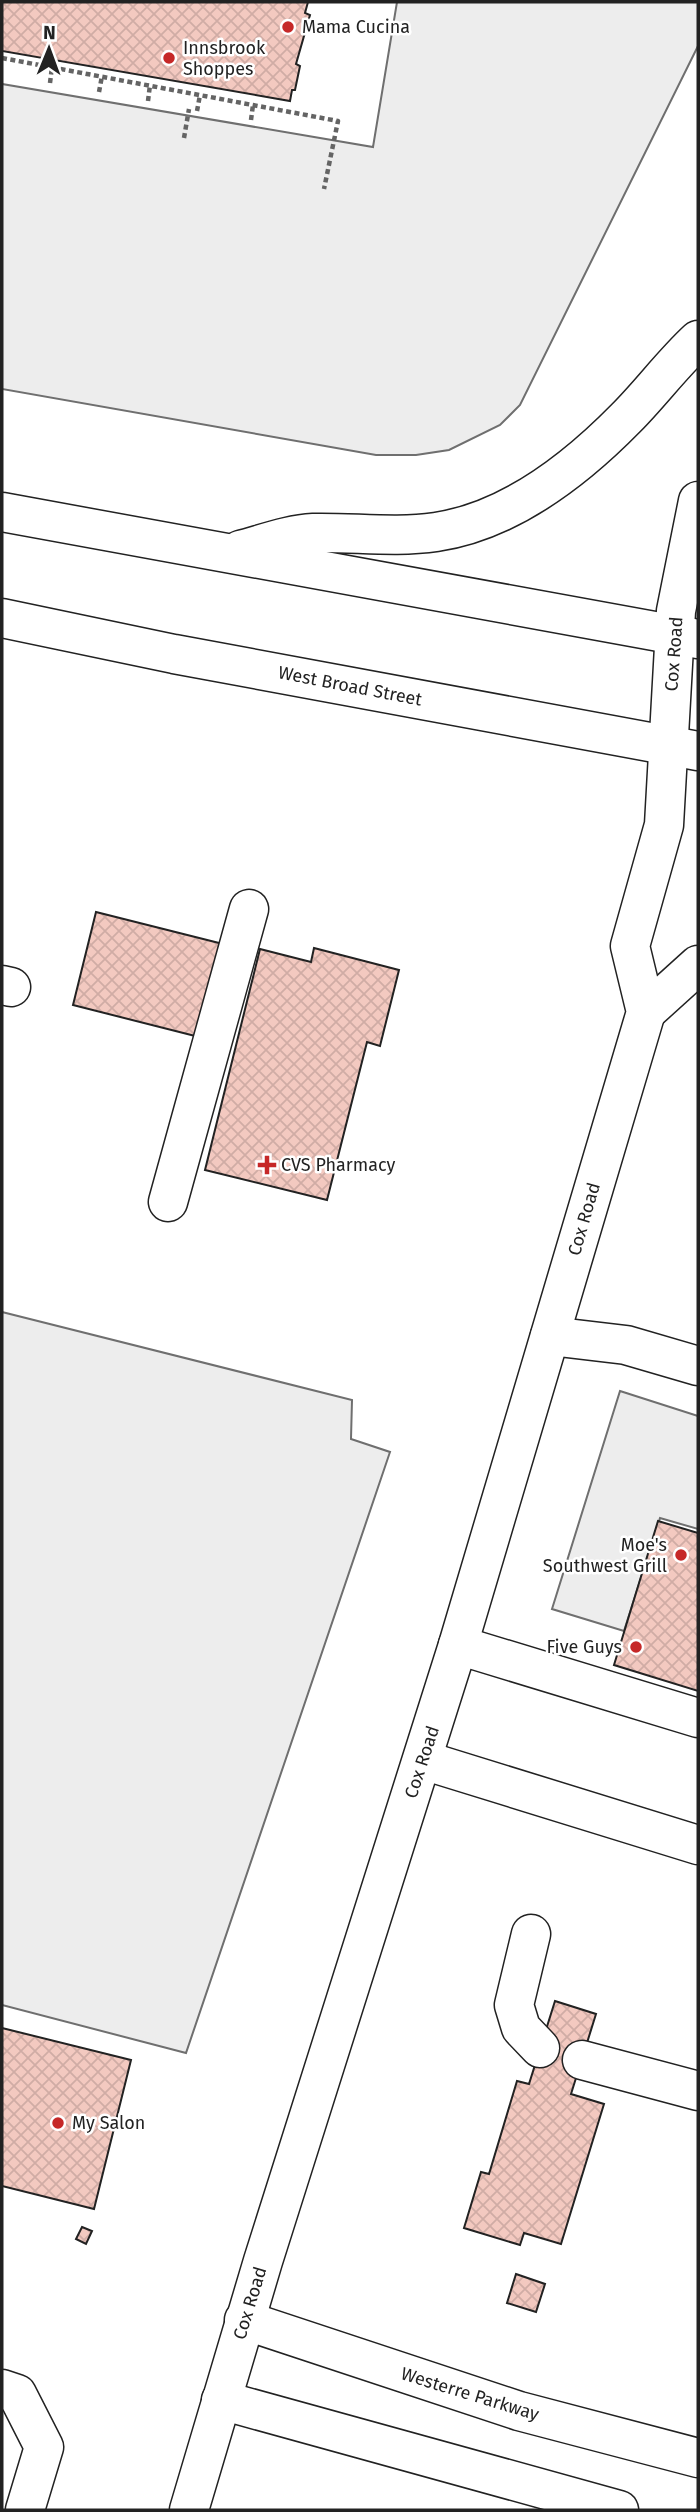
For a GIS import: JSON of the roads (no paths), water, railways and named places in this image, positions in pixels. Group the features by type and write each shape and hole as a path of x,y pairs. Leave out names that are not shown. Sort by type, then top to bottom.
{"main road":[{"path":"226,553 310,533 380,535 439,531 497,513 534,495 596,447 628,417 698,340"},
{"name":"Cox Road","path":"189,2510 244,2320 458,1645 646,1012 629,946 683,749 686,637 680,581 698,501"},
{"path":"2,512 686,637"},
{"name":"West Broad Street","path":"2,618 174,654 683,749"},
{"path":"169,1202 249,909"},
{"path":"646,1012 698,965"},
{"path":"550,1336 626,1345 698,1366"},
{"path":"458,1645 698,1717"},
{"path":"423,1759 698,1845"},
{"path":"531,1934 514,2005 521,2028 540,2048"},
{"path":"582,2060 698,2091"},
{"name":"Westerre Parkway","path":"244,2320 519,2411 698,2458"},
{"path":"2,2389 17,2394 44,2447 25,2510"},
{"path":"222,2400 619,2510"}],"place":[{"name":"Mama Cucina","path":"288,27"},
{"name":"Innsbrook Shoppes","path":"169,58"},
{"name":"CVS Pharmacy","path":"267,1165"},
{"name":"Moe's Southwest Grill","path":"681,1555"},
{"name":"Five Guys","path":"636,1647"},
{"name":"My Salon","path":"58,2123"}]}
